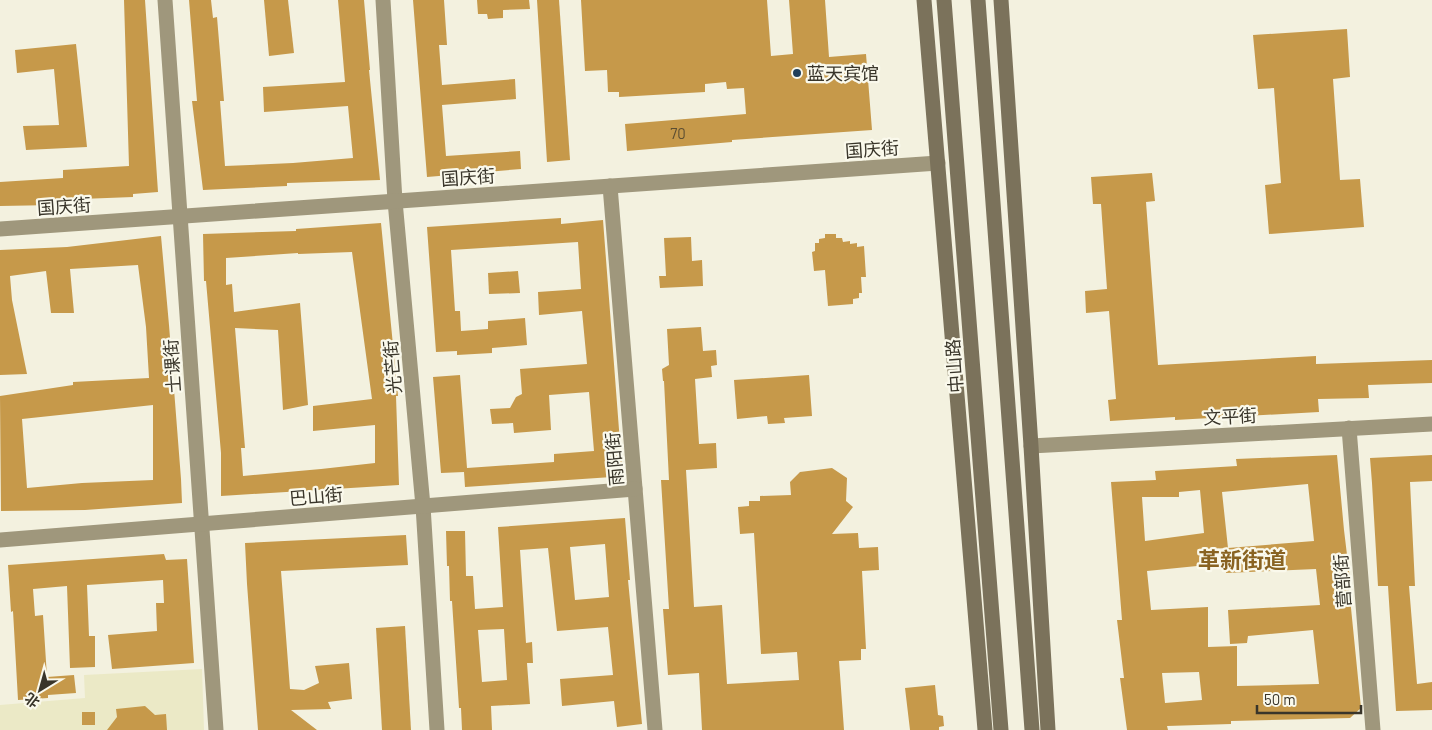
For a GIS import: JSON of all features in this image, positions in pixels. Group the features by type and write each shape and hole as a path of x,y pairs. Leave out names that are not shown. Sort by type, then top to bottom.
{"main road":[{"path":"924,0 985,730"},
{"name":"中山路","path":"944,0 1001,730"},
{"path":"978,0 1032,730"},
{"path":"1001,0 1048,730"}],"street":[{"name":"士课街","path":"165,0 216,730"},
{"name":"光芒街","path":"383,0 395,201 423,506 437,730"},
{"name":"国庆街","path":"0,229 938,163"},
{"name":"雨阳街","path":"610,186 655,730"},
{"name":"文平街","path":"1031,446 1432,424"},
{"name":"营部街","path":"1349,428 1373,730"},
{"name":"巴山街","path":"0,540 635,490"}],"shaded area":[{"path":"202,669 204,730 0,730 0,705 85,698 84,675"}],"building":[{"path":"124,0 145,0 158,192 133,194 133,197 55,200 55,205 0,206 0,182 63,178 63,170 129,166"},
{"path":"189,0 211,0 213,18 217,17 224,101 220,101 225,166 353,158 348,106 264,112 263,87 345,82 338,0 364,0 380,180 287,183 287,186 203,190 192,101 197,101"},
{"path":"264,0 288,0 294,53 269,56"},
{"path":"413,0 444,0 447,45 439,45 442,85 515,79 516,99 442,105 446,156 520,151 521,169 427,177"},
{"path":"477,0 529,0 530,9 503,10 503,18 488,19 487,14 478,14"},
{"path":"537,0 559,0 570,160 547,162"},
{"path":"581,0 767,0 771,56 793,54 789,0 825,0 829,57 866,54 872,130 732,140 732,142 627,151 625,124 746,114 744,88 727,89 726,82 705,84 705,92 619,97 619,92 608,92 607,70 585,71"},
{"path":"1347,29 1350,77 1333,79 1340,180 1360,179 1364,227 1269,234 1265,185 1281,183 1274,88 1258,89 1253,35"},
{"path":"76,44 87,147 26,150 23,126 59,125 54,69 17,73 15,50"},
{"path":"1152,173 1155,201 1146,202 1158,365 1316,356 1316,364 1432,360 1432,383 1368,385 1369,398 1318,399 1319,412 1175,420 1175,417 1110,421 1108,400 1116,399 1109,311 1086,313 1085,291 1107,289 1101,204 1093,204 1091,177"},
{"path":"561,218 561,224 603,220 622,469 612,477 465,487 464,472 441,473 433,377 460,375 467,468 554,462 554,454 594,451 589,392 549,395 551,430 514,433 513,423 492,424 490,409 510,408 516,397 522,394 520,369 587,364 582,311 539,315 538,292 581,289 578,242 451,250 455,311 460,311 461,331 488,329 488,321 525,318 527,345 492,348 492,353 457,355 457,351 436,352 427,227"},
{"path":"381,223 398,396 396,396 399,485 221,496 221,453 206,281 204,281 203,234 296,231 296,229","holes":["352,252 372,399 313,406 313,431 375,425 375,463 243,476 241,448 245,448 235,328 278,330 283,410 308,405 300,303 234,312 232,284 226,285 226,258 298,253"]},
{"path":"825,234 836,234 836,238 842,238 843,242 857,243 857,247 864,246 866,277 861,277 862,293 859,293 859,298 853,299 853,304 828,306 825,270 814,271 812,252 815,251 815,243 819,243 819,239 825,238"},
{"path":"161,236 182,503 85,510 1,511 0,396 73,385 73,382 149,378 146,327 138,265 70,269 74,313 51,313 46,271 10,276 12,300 27,374 0,375 0,250 67,247","holes":["153,405 153,480 82,483 27,488 22,419"]},
{"path":"691,237 692,261 702,260 703,286 660,288 659,276 666,276 664,238"},
{"path":"518,271 520,293 489,294 488,273"},
{"path":"701,327 703,351 716,350 717,365 711,366 712,377 695,379 699,444 716,443 717,468 686,470 694,607 722,605 727,684 799,680 797,652 761,654 754,533 740,534 738,507 749,506 749,501 760,501 760,496 791,495 790,482 800,472 832,468 847,478 846,501 853,507 832,534 858,533 859,548 878,547 879,570 862,571 866,649 861,649 861,660 839,661 844,730 702,730 699,673 668,675 663,609 669,609 661,480 669,480 662,369 669,365 667,329"},
{"path":"809,375 812,416 784,418 785,423 768,424 767,416 737,419 734,380"},
{"path":"1337,455 1361,708 1350,718 1231,721 1231,724 1167,726 1168,730 1127,730 1120,678 1124,678 1117,620 1122,620 1111,482 1156,480 1155,471 1237,466 1236,459","holes":["1308,484 1314,541 1228,548 1222,492","1200,490 1204,533 1145,541 1142,497 1179,497 1179,492","1224,548 1226,573 1316,569 1320,605 1228,610 1230,644 1247,643 1248,636 1313,630 1319,684 1237,686 1237,646 1208,647 1208,607 1151,610 1147,571 1207,565 1207,549","1199,672 1202,700 1165,703 1162,673"]},
{"path":"1432,455 1432,481 1410,482 1415,586 1409,586 1417,684 1432,682 1432,710 1396,711 1388,586 1378,586 1370,458"},
{"path":"625,518 630,580 628,580 642,724 617,727 614,701 562,706 560,679 613,675 608,627 557,631 548,548 520,550 526,643 532,642 533,663 527,663 530,704 491,706 492,730 462,730 452,601 450,601 449,566 447,566 446,531 465,531 466,576 473,576 475,609 503,607 498,527","holes":["605,544 609,597 575,600 570,547","504,629 507,680 482,682 478,630"]},
{"path":"406,535 408,565 281,571 290,689 304,690 319,683 315,666 349,663 352,699 328,702 331,709 291,710 317,730 258,730 245,543"},
{"path":"164,554 166,560 187,559 194,663 112,669 108,635 157,631 156,603 164,603 163,580 87,585 89,636 95,636 95,667 70,668 67,586 33,589 35,616 43,615 47,677 74,675 76,693 48,695 48,698 18,700 13,611 11,612 8,565"},
{"path":"405,626 411,730 382,730 376,628"},
{"path":"935,685 938,715 943,716 944,726 939,727 939,730 910,730 905,688"},
{"path":"145,706 155,715 166,714 167,730 107,730 117,717 116,709"},
{"path":"82,712 95,712 95,725 82,725"}],"place":[{"name":"蓝天宾馆","path":"797,73"}],"district":[{"name":"革新街道","path":"1242,559"}]}
